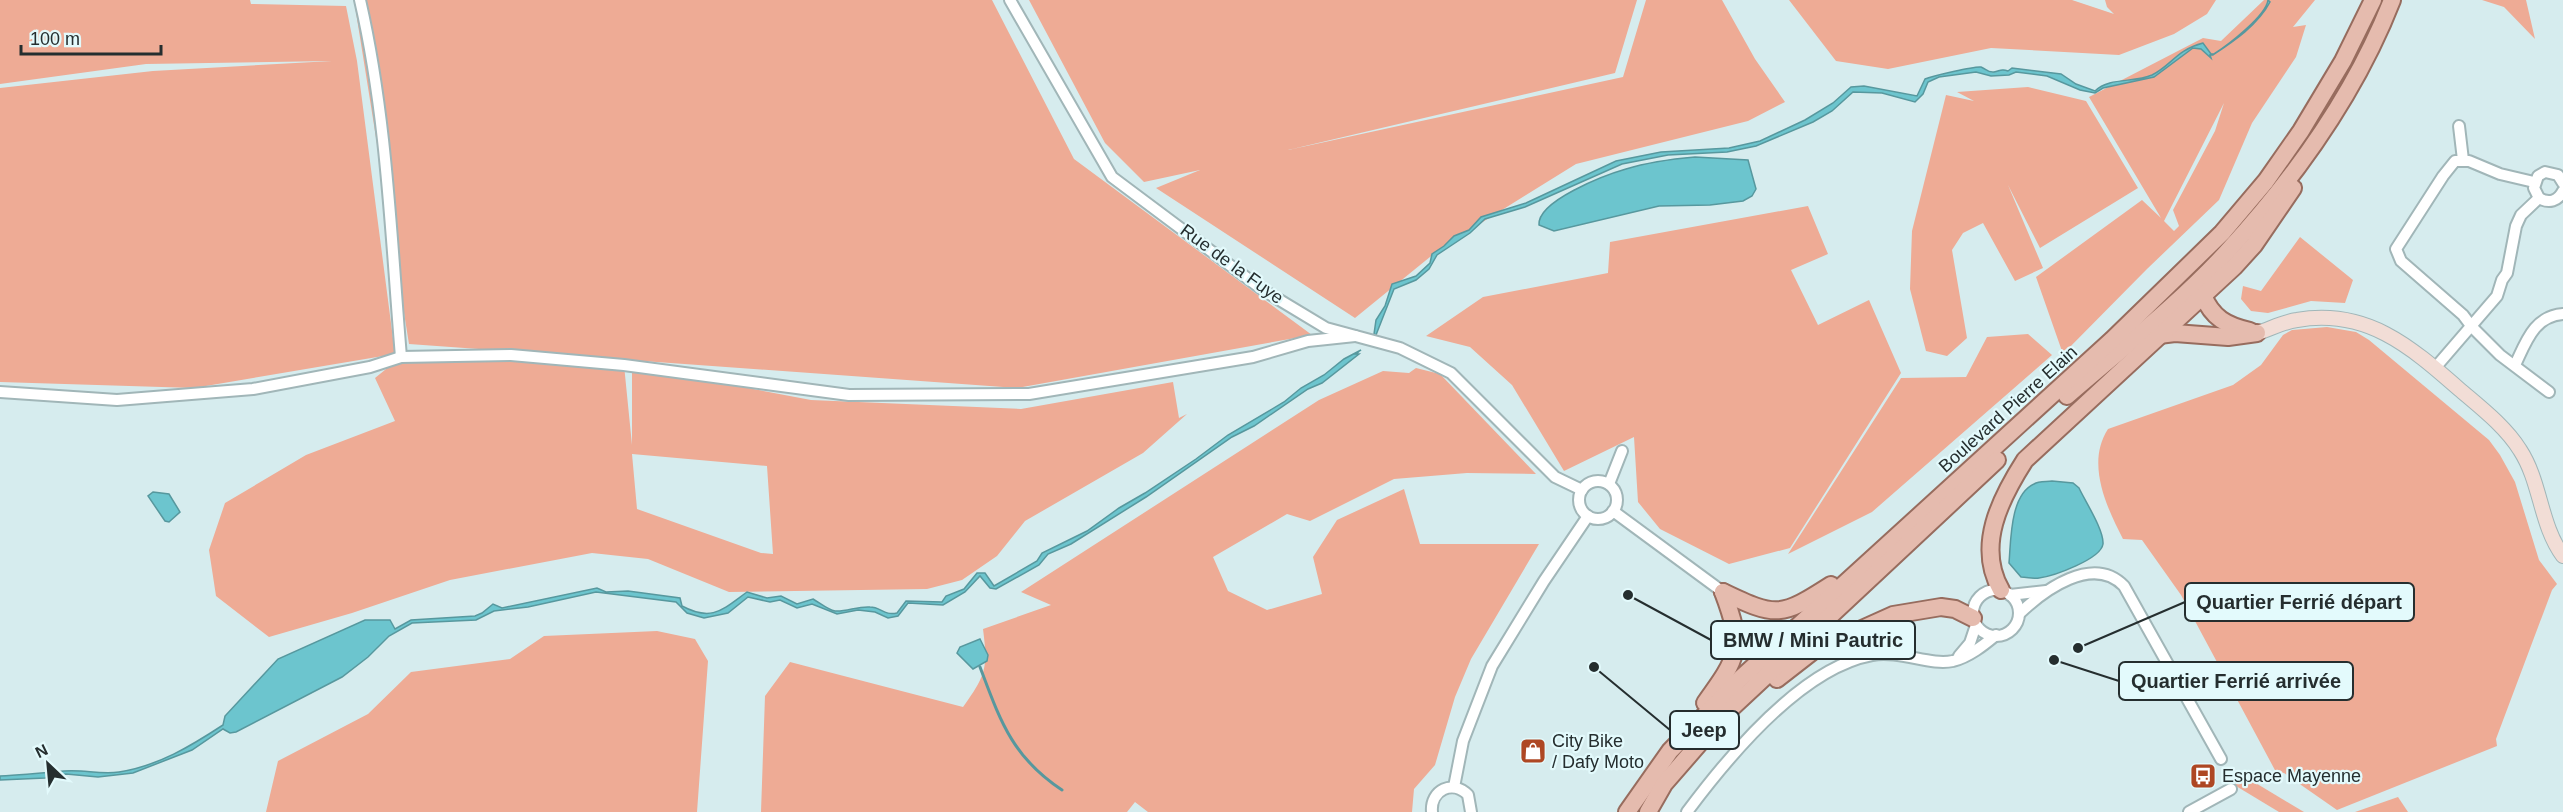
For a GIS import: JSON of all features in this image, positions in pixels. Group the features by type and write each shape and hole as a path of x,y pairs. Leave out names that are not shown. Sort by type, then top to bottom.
{"main road":[{"name":"Boulevard Pierre Elain","path":"1627,812 1670,751 1740,679 2112,340 2222,233 2266,181 2301,131 2343,61 2373,0"},
{"name":"Boulevard Pierre Elain","path":"1651,807 1664,784 1724,715 2032,428 2225,254 2304,160 2343,99 2373,45 2392,0"},
{"path":"2005,593 1993,577 1990,543 2004,494 2025,460 2254,245 2292,189 2304,160"},
{"path":"2203,295 2208,308 2218,319 2233,327 2257,333"},
{"path":"2159,335 2175,333 2228,338 2257,333"},
{"path":"1723,592 1758,609 1781,612 1803,603 1872,559"},
{"path":"1670,751 1726,675 1736,654 1735,624 1723,592"},
{"path":"1651,807 1737,717 1779,678 1813,651 1893,615 1941,607 1955,609 1975,621"}],"street":[{"path":"360,0 370,45 383,132 401,357"},
{"name":"Rue de la Fuye","path":"1010,0 1112,177 1263,290 1326,328 1400,348 1451,373 1555,477 1582,490"},
{"path":"2459,126 2463,160"},
{"path":"2534,182 2500,174 2463,160 2450,165 2396,249 2401,261 2463,315 2472,327 2549,392"},
{"path":"2561,199 2548,202 2539,198 2534,192 2534,182 2542,174 2550,172 2558,175 2563,183"},
{"path":"2434,368 2497,296 2507,273 2516,226 2521,215 2539,198"},
{"path":"2515,365 2533,328 2551,315 2563,314"},
{"path":"2257,333 2294,320 2319,317 2346,319 2369,325 2391,335 2434,368 2499,424 2520,450 2530,469 2548,527 2563,556"},
{"path":"0,392 117,400 254,389 370,367 401,357 511,355 624,365 849,395 1029,394 1253,357 1308,341 1355,336"},
{"path":"1609,484 1622,451"},
{"path":"1591,482 1609,484 1616,494 1613,511 1599,519 1588,516 1581,507 1582,490 1591,482"},
{"path":"1613,511 1723,592"},
{"path":"1454,787 1463,741 1492,666 1544,581 1588,516"},
{"path":"2019,614 2049,590 2081,576 2095,572 2116,577 2124,586 2221,759"},
{"path":"1954,661 1970,643 1975,621 1974,605 1977,599 1988,591 2005,593 2049,590"},
{"path":"1686,812 1719,768 1736,750 1785,702 1826,673 1870,656 1890,653 1940,662 1954,661 1978,649 1996,635 2009,631 2017,621 2018,607 2005,593"},
{"path":"1975,621 1985,633 1996,635"},
{"path":"1432,812 1431,806 1436,794 1447,787 1454,787 1468,795 1471,812"},
{"path":"2189,812 2231,789"}],"shaded area":[{"path":"0,0 250,0 251,4 346,6 357,61 395,354 194,388 0,382 0,88 153,71 332,61 146,64 0,84"},
{"path":"354,0 992,0 1074,159 1312,335 1017,388 409,344"},
{"path":"1029,0 1637,0 1615,73 1288,150 1623,77 1646,0 1722,0 1755,59 1785,102 1748,121 1576,164 1441,248 1355,318 1156,188 1200,170 1144,182 1105,143"},
{"path":"1789,0 2072,0 2114,14 2107,7 2105,0 2216,0 2207,14 2174,34 2119,55 1991,48 1888,69 1836,61"},
{"path":"2264,0 2315,0 2293,27 2306,25 2296,57 2252,123 2219,200 2063,354 2036,277 2142,200 2161,218 2089,97 2203,38 2221,41","holes":["2224,103 2215,131 2173,210 2179,226 2174,231 2164,221"]},
{"path":"2482,0 2526,0 2535,39 2504,7"},
{"path":"2028,87 2086,101 2138,188 2040,248 2008,185 2043,268 2015,281 1983,223 1963,233 1952,250 1967,338 1947,356 1926,351 1910,289 1912,231 1946,95 1974,101 1957,92"},
{"path":"1808,206 1828,254 1791,270 1818,325 1869,300 1901,373 1790,548 1729,564 1660,529 1638,502 1634,437 1564,471 1512,385 1470,347 1426,336 1483,297 1608,273 1610,242"},
{"path":"2300,237 2353,280 2345,303 2311,301 2268,313 2251,311 2241,299 2243,286 2261,291"},
{"path":"2327,327 2356,332 2369,340 2489,440 2515,482 2539,560 2557,584 2552,590 2496,739 2497,746 2337,810 2284,773 2276,772 2181,595 2142,540 2123,539 2105,499 2099,470 2102,442 2108,429 2233,385 2261,365 2283,335 2292,330"},
{"path":"2028,334 2052,355 1872,512 1788,554 1901,378 1966,377 1987,337"},
{"path":"511,355 624,365 632,445 632,366 811,400 1021,409 1173,382 1179,418 1187,414 1143,453 1025,521 997,556 962,580 927,589 729,592 648,559 592,553 450,580 352,613 269,637 216,596 209,550 225,503 306,455 395,421 375,378 401,357","holes":["632,454 767,466 773,554 761,553 637,509"]},
{"path":"1416,368 1440,374 1536,474 1467,473 1394,479 1310,521 1287,514 1213,557 1228,591 1267,610 1322,594 1313,557 1337,520 1404,489 1420,544 1539,544 1471,659 1455,697 1435,765 1414,789 1412,812 1148,812 1135,802 1127,812 761,812 765,696 790,662 963,707 977,687 984,671 983,629 1051,605 1021,592 1319,400 1383,371 1409,373"},
{"path":"657,631 695,639 708,661 697,812 266,812 278,761 368,714 411,672 510,659 544,636"},
{"path":"2239,773 2304,812 2279,812 2236,786 2232,778"},
{"path":"2398,797 2408,812 2355,812"}],"water":[{"path":"2268,0 2270,2 2259,18 2245,32 2213,55 2210,55 2211,58 2201,49 2193,48 2154,77 2103,88 2095,93 2080,90 2047,76 2016,72 2009,75 1991,76 1976,72 1939,77 1928,82 1923,94 1915,102 1882,93 1853,92 1832,111 1813,122 1756,146 1727,152 1668,155 1622,164 1525,207 1485,219 1470,233 1437,255 1429,269 1416,280 1394,289 1376,335 1374,334 1376,320 1385,306 1392,284 1416,276 1430,263 1432,254 1454,236 1469,230 1481,217 1526,203 1616,161 1661,152 1729,148 1760,141 1805,120 1833,103 1851,87 1864,86 1917,96 1925,79 1970,68 1981,67 1992,72 2008,71 2012,68 2061,74 2076,84 2095,91 2114,82 2152,75 2186,50 2203,43 2211,54 2214,54 2254,22 2266,7"},
{"path":"1695,157 1748,160 1756,189 1752,196 1743,201 1710,205 1659,206 1554,231 1539,225 1541,216 1549,207 1560,198 1589,183 1635,167 1660,161"},
{"path":"1361,350 1322,383 1308,389 1254,426 1232,437 1146,497 1071,544 1048,554 1039,565 996,589 990,588 980,576 965,592 943,605 908,603 898,616 888,618 875,612 858,610 837,614 812,604 797,608 780,600 770,602 748,597 728,613 704,618 687,613 676,602 596,592 528,607 494,611 476,620 412,623 389,636 368,657 342,677 236,732 230,733 223,729 192,750 133,773 98,777 66,774 45,778 0,780 0,776 64,771 119,772 161,760 186,748 223,725 225,716 278,659 365,620 390,620 395,629 411,620 475,616 493,604 502,608 597,588 606,592 628,591 680,598 682,606 701,613 723,609 747,592 767,598 781,596 797,604 813,599 835,611 870,607 893,614 897,613 906,601 942,602 946,596 964,589 977,573 985,573 994,586 1037,561 1042,553 1087,531 1196,459 1228,435 1284,402 1301,388"},
{"path":"2052,481 2073,483 2079,488 2103,538 2103,544 2100,550 2086,561 2065,570 2039,578 2021,577 2009,563 2011,531 2016,508 2026,490 2036,483"},
{"path":"153,492 169,494 180,512 169,522 165,521 148,496"},
{"path":"980,639 988,655 987,661 973,669 957,653 960,647"}],"waterway":[{"path":"980,667 994,704 1019,751 1062,790"}],"place":[{"name":"BMW / Mini Pautric","path":"1628,595"},
{"name":"Quartier Ferrié départ","path":"2078,648"},
{"name":"Quartier Ferrié arrivée","path":"2054,660"},
{"name":"Jeep","path":"1594,667"},
{"name":"City Bike / Dafy Moto","path":"1533,751"},
{"name":"Espace Mayenne","path":"2203,776"}]}
